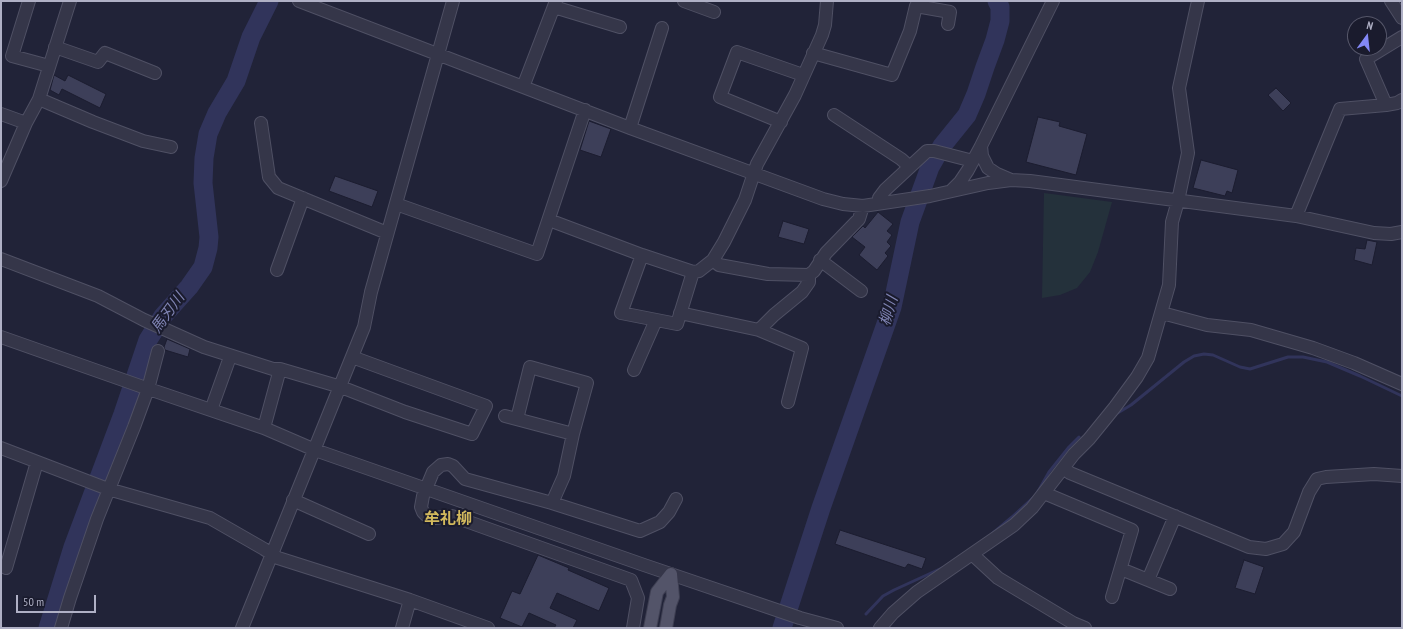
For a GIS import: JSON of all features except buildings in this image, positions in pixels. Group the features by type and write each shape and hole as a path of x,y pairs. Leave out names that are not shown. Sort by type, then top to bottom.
{"main road":[{"path":"650,628 657,592 671,574"},
{"path":"666,628 673,597 671,574"}],"street":[{"path":"28,1 12,56 49,66"},
{"path":"1,181 26,123 39,99 54,47 70,1"},
{"path":"298,1 630,128 823,199 843,204 863,206 930,196 952,190 1011,180 1030,181 1296,216 1374,233 1392,234 1402,232"},
{"path":"242,628 271,553 341,387 364,327 370,292 453,1"},
{"path":"684,1 714,12"},
{"path":"549,220 642,255 693,272 699,271 712,260 724,242 745,200 757,164 795,95 823,30 827,1"},
{"path":"952,190 960,182 973,161 1053,1"},
{"path":"880,628 902,605 946,572 1014,525 1032,508 1063,468 1089,439 1137,377 1148,358 1169,285 1172,222 1188,153 1179,88 1198,1"},
{"path":"1391,1 1402,18"},
{"path":"523,87 555,4 620,27"},
{"path":"813,53 892,76 910,31 916,6 950,12 948,24"},
{"path":"630,128 662,28"},
{"path":"1386,105 1366,59 1402,37"},
{"path":"54,47 98,62 104,53 155,73"},
{"path":"780,122 720,98 737,52 803,75"},
{"path":"39,99 143,141 171,148"},
{"path":"1296,216 1340,109 1386,105 1397,103 1402,100"},
{"path":"396,204 537,254 585,110"},
{"path":"1,114 26,123"},
{"path":"834,115 901,159 910,167"},
{"path":"261,123 269,177 278,188 387,233"},
{"path":"981,146 982,156 988,168 1011,180"},
{"path":"879,203 885,190 927,150 949,154 973,161"},
{"path":"277,270 303,198"},
{"path":"712,260 718,265 768,274 809,275 814,271 826,252 859,219 863,206"},
{"path":"642,255 621,313 677,324 693,272"},
{"path":"1,259 98,296 144,320 230,357 341,387 405,412 472,434 486,406 352,357"},
{"path":"820,260 861,291"},
{"path":"759,330 774,315 802,292 809,282 809,275"},
{"path":"680,313 759,330 802,348 788,402"},
{"path":"1162,313 1207,325 1251,330 1313,348 1354,363 1402,384"},
{"path":"634,370 656,320"},
{"path":"1,337 264,428 314,450 800,618 837,628"},
{"path":"61,628 72,591 108,489 134,427 145,388 158,351"},
{"path":"211,410 230,357"},
{"path":"552,503 564,476 573,434 587,383 530,367 511,417 573,434"},
{"path":"264,428 280,370"},
{"path":"1,448 108,489 210,518 278,558 410,600 488,628"},
{"path":"6,568 37,462"},
{"path":"633,628 638,598 631,580 452,516 435,518 426,515 421,507 422,501 433,472 437,468 448,464 453,466 465,479 552,503 640,530 660,522 669,512 676,498"},
{"path":"1063,468 1070,473 1249,547 1266,549 1283,544 1294,532 1309,492 1317,479 1326,477 1374,474 1402,476"},
{"path":"1044,493 1132,530 1112,597"},
{"path":"293,500 369,534"},
{"path":"1148,580 1175,516"},
{"path":"972,554 998,578 1073,623 1085,628"},
{"path":"1121,569 1170,589"},
{"path":"402,628 410,600"}],"shaded area":[{"path":"1044,193 1112,202 1098,252 1090,272 1077,288 1060,295 1042,298"}],"waterway":[{"name":"馬刃川","path":"48,628 73,547 123,414 148,340 163,316 189,287 203,267 209,237 203,183 204,158 208,134 217,113 236,81 251,37 269,1"},
{"name":"柳川","path":"782,628 821,508 892,307 910,222 930,167 942,146 967,115 995,40 1000,21 1000,7 997,1"},
{"path":"1116,414 1131,405 1184,362 1194,356 1204,354 1213,355 1240,367 1250,369 1288,357 1303,357 1327,362 1402,396"},
{"path":"993,533 1036,495 1049,472 1079,437"},
{"path":"866,614 883,596 942,568"}],"district":[{"name":"牟礼柳","path":"448,519"}]}
